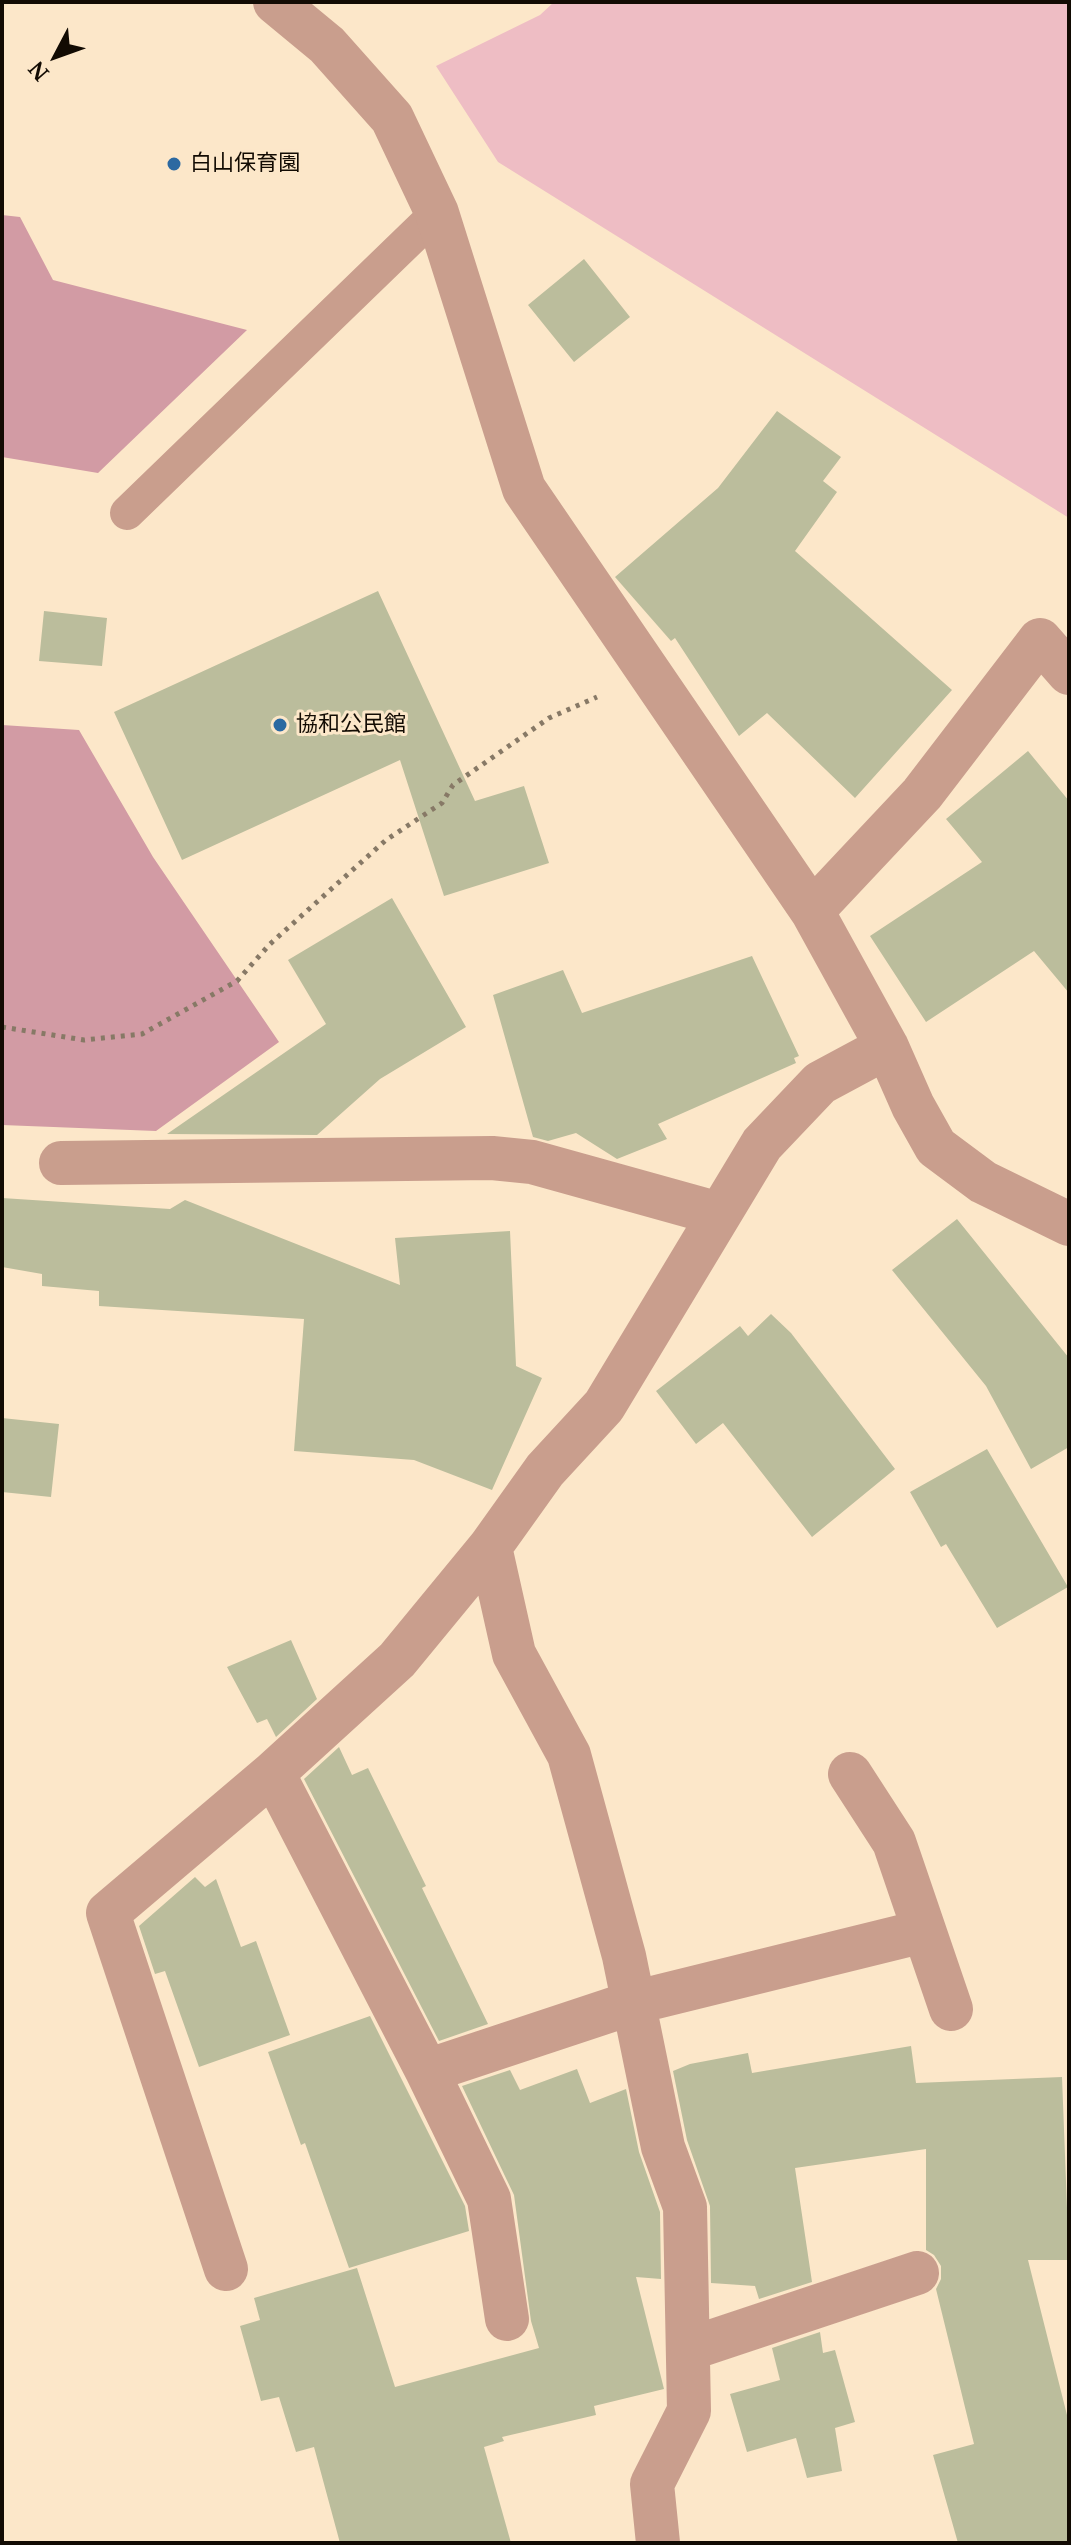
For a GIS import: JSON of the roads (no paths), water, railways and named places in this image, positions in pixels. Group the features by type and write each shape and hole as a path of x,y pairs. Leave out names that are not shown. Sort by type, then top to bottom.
{"street":[{"path":"275,2 327,45 392,118 437,213 524,489 812,911 887,1047 913,1106 936,1147 983,1182 1069,1224"},
{"path":"812,911 922,794 1040,640 1069,673"},
{"path":"226,2269 108,1913 273,1773 397,1660 490,1547 545,1470 604,1406 762,1144 820,1083 887,1047"},
{"path":"61,1163 492,1158 532,1162 719,1214"},
{"path":"490,1547 514,1654 569,1755 624,1956 663,2147 685,2207 689,2411 652,2484 658,2543"},
{"path":"273,1773 427,2071 489,2199 507,2319"},
{"path":"850,1774 894,1842 951,2009"},
{"path":"427,2071 632,2003 924,1931"},
{"path":"689,2349 917,2273"}],"lane":[{"path":"127,513 437,213"}],"place":[{"name":"白山保育園","path":"174,164"},
{"name":"協和公民館","path":"280,725"}]}
